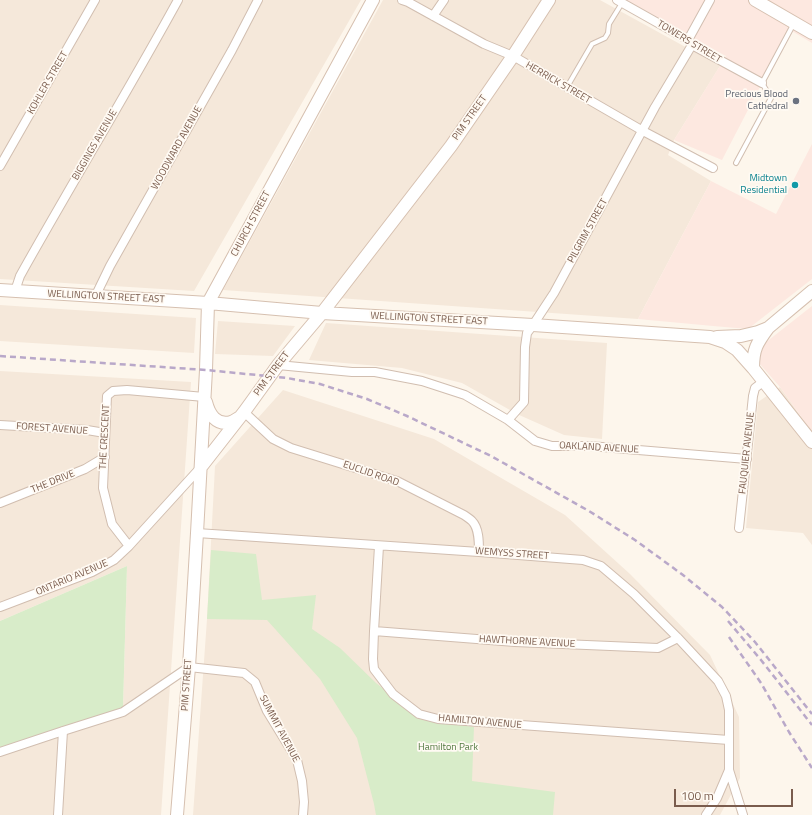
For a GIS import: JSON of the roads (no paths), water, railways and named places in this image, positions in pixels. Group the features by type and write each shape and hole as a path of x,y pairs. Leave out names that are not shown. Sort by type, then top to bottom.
{"main road":[{"name":"CHURCH STREET","path":"201,467 208,303 373,0"},
{"name":"PIM STREET","path":"177,815 189,667 201,467 242,415 278,365 322,313 451,146 513,56 549,0"},
{"path":"755,0 812,33"},
{"name":"WELLINGTON STREET EAST","path":"0,290 208,303 322,313 710,337 725,342 737,350 812,442"},
{"path":"753,368 753,356 756,347 768,328 812,292"},
{"path":"710,337 741,336 768,328"},
{"path":"204,397 208,411 214,419 222,423 230,422 242,415"}],"street":[{"name":"KOHLER STREET","path":"0,166 95,0"},
{"name":"BIGGINGS AVENUE","path":"15,291 20,276 69,188 145,60 178,0"},
{"name":"WOODWARD AVENUE","path":"95,297 110,266 232,50 258,0"},
{"name":"HERRICK STREET","path":"402,0 484,44 513,56 643,131 713,168"},
{"path":"433,16 444,0"},
{"name":"PILGRIM STREET","path":"508,420 524,402 525,347 527,333 554,293 643,131 690,42 710,0"},
{"name":"TOWERS STREET","path":"620,2 762,83"},
{"name":"OAKLAND AVENUE","path":"278,365 352,372 375,372 422,381 464,395 508,420 535,441 552,446 590,446 747,459"},
{"name":"FAUQUIER AVENUE","path":"739,528 753,396 755,388 763,382"},
{"name":"THE CRESCENT","path":"129,546 112,524 103,488 107,396 113,391 127,390 204,397"},
{"name":"EUCLID ROAD","path":"242,415 273,438 291,448 397,481 464,515 473,522 477,532 479,552"},
{"name":"FOREST AVENUE","path":"0,425 87,430 105,433"},
{"name":"THE DRIVE","path":"0,503 85,469 105,457"},
{"name":"ONTARIO AVENUE","path":"0,607 92,572 114,560 129,546 201,467"},
{"name":"WEMYSS STREET","path":"197,533 583,560 601,566 634,594 718,681 726,696 729,710 729,740"},
{"name":"HAMILTON AVENUE","path":"379,546 374,631 374,670 393,694 419,714 438,719 729,740"},
{"name":"HAWTHORNE AVENUE","path":"374,631 516,642 658,648 678,638"},
{"path":"0,752 123,712 189,667"},
{"name":"SUMMIT AVENUE","path":"189,667 244,673 255,682 268,711 297,760 302,781 304,802 303,815"},
{"path":"58,815 62,731"},
{"path":"729,740 729,770 743,815"},
{"path":"706,815 717,798 729,770"}],"lane":[{"path":"566,87 592,44 605,38 608,33 609,24 620,2"},
{"path":"736,163 770,98 762,83 794,23"}],"railway":[{"path":"0,356 206,370 287,378 320,384 367,399 407,416 491,456 589,511 635,540 683,575 722,607 755,642 812,714"},
{"path":"728,621 812,725"},
{"path":"729,637 761,683 789,732 812,768"}],"place":[{"name":"Precious Blood Cathedral","path":"796,101"},
{"name":"Midtown Residential","path":"795,185"}],"park label":[{"name":"Hamilton Park","path":"448,748"}]}
